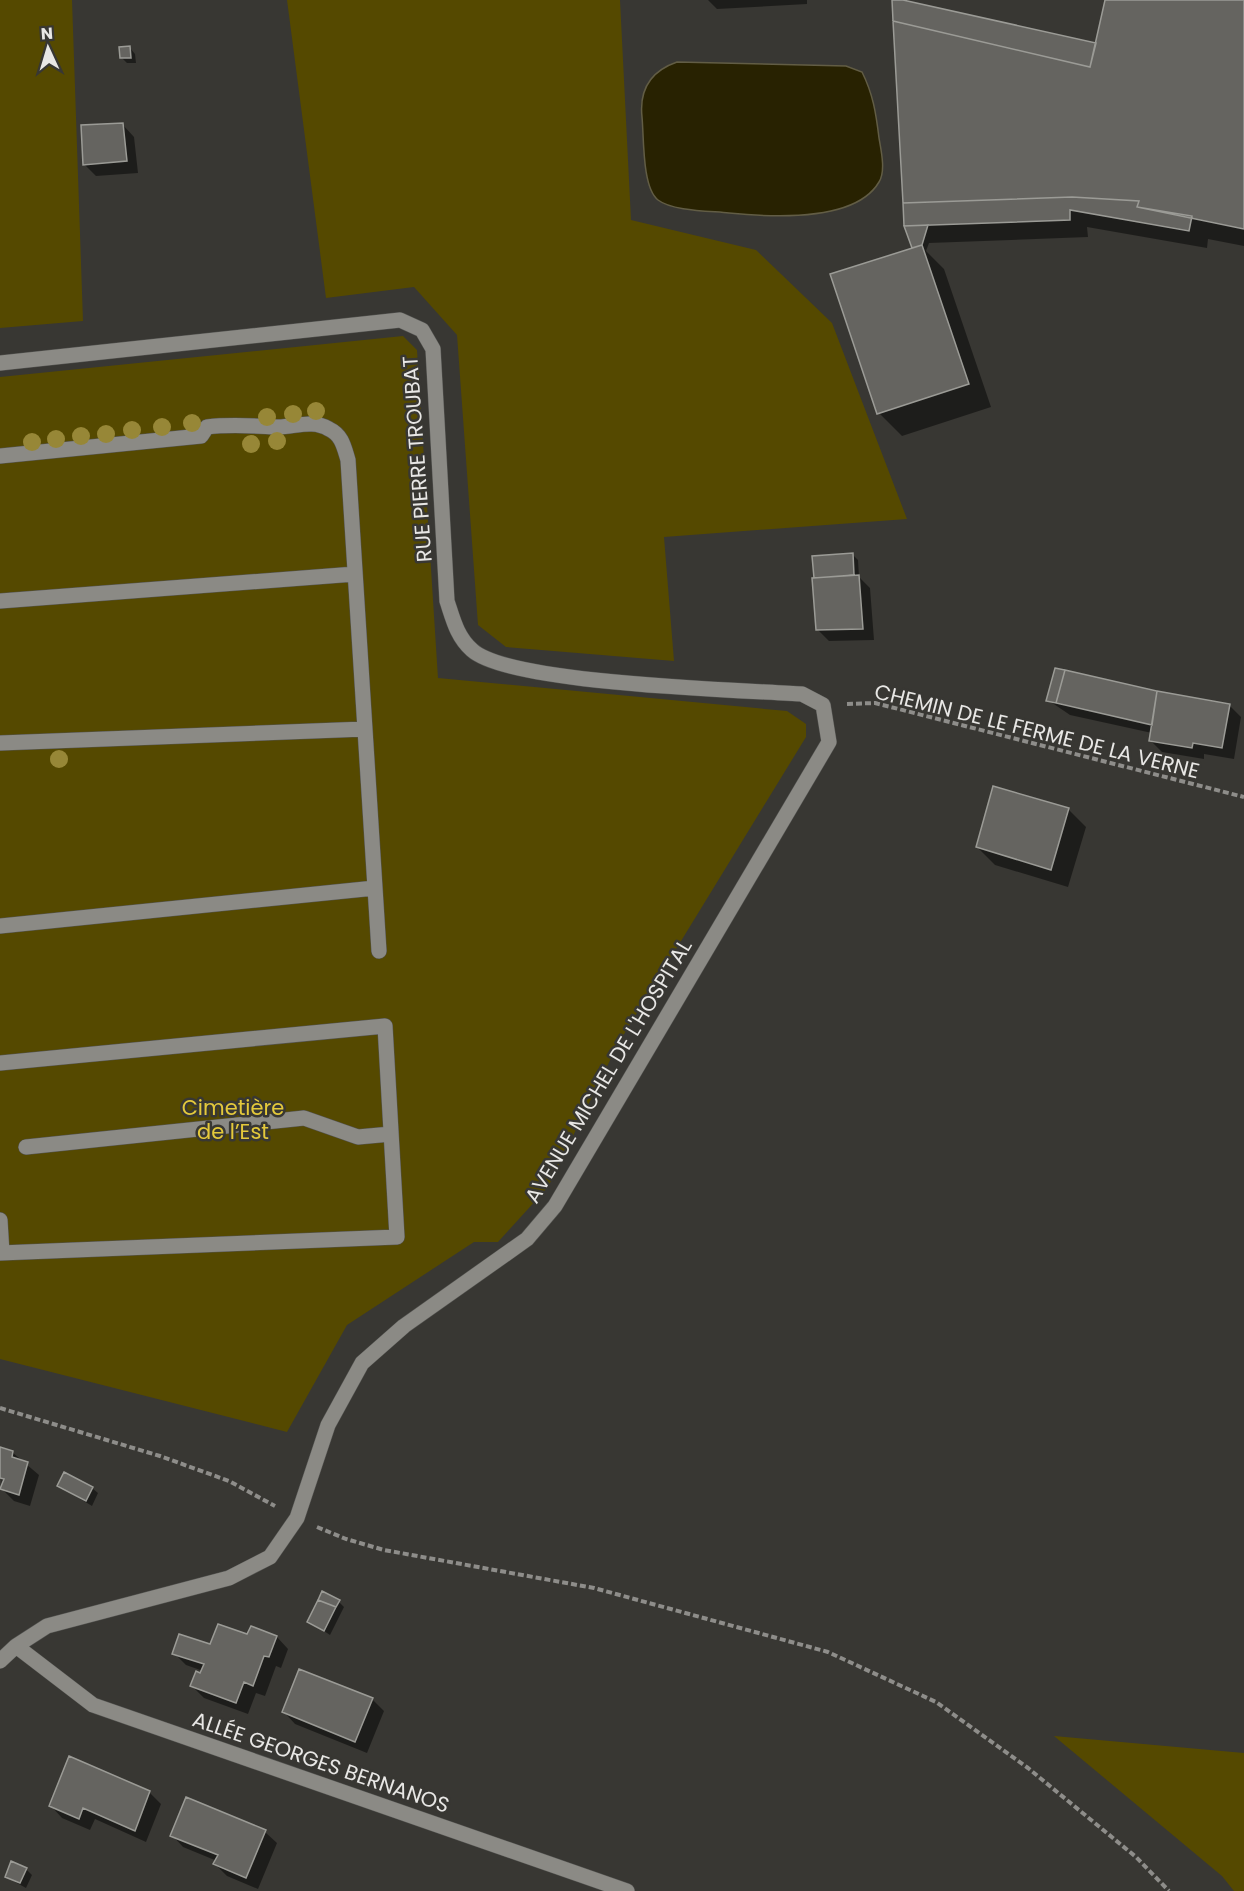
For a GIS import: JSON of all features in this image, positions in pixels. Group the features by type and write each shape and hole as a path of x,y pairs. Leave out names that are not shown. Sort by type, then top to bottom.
{"street":[{"name":"RUE PIERRE TROUBAT","path":"0,363 400,320 422,330 433,349 447,601 457,631 473,651 504,665 585,678 802,694 823,705"},
{"path":"0,456 201,436 207,427 229,424 281,427 313,423 330,429 342,440 348,460 379,951"},
{"path":"0,601 355,574"},
{"name":"AVENUE MICHEL DE L'HOSPITAL","path":"0,1661 16,1646 47,1626 229,1578 270,1557 297,1518 328,1425 362,1363 404,1326 527,1239 555,1206 829,742 823,705"},
{"path":"0,743 365,729"},
{"path":"0,926 375,888"},
{"path":"0,1063 385,1026 397,1237 1,1253 0,1220"},
{"path":"26,1147 304,1118 358,1137 391,1134"},
{"name":"ALLÉE GEORGES BERNANOS","path":"16,1646 93,1705 627,1891"}],"path":[{"name":"CHEMIN DE LE FERME DE LA VERNE","path":"823,705 875,703 1244,797"},
{"path":"0,1408 152,1453 219,1477 297,1518 346,1539 384,1550 594,1588 828,1652 936,1702 1028,1768 1136,1857 1169,1891"}],"green space":[{"path":"0,0 72,0 83,321 0,328"},
{"path":"287,0 620,0 631,220 756,250 832,323 907,519 664,537 674,661 506,647 478,625 457,335 414,287 326,298"},
{"name":"Cimetière de l’Est","path":"403,336 417,350 438,678 787,711 806,724 806,737 618,1044 548,1187 498,1242 474,1242 347,1325 287,1432 0,1359 0,377"},
{"path":"1054,1736 1244,1753 1244,1891 1234,1891 1222,1876"}],"shaded area":[{"path":"677,62 846,66 862,72 877,120 882,160 879,182 867,195 851,205 810,214 766,216 702,211 664,204 653,194 646,174 642,107 649,82 660,70"}],"building":[{"path":"892,0 903,0 1096,43 1090,67 893,21"},
{"path":"1105,0 1244,0 1244,229 1137,207 1139,201 1072,197 903,203 893,21 1090,67"},
{"path":"130,46 131,58 120,58 119,47"},
{"path":"123,123 127,161 83,165 81,125"},
{"path":"1072,197 1139,201 1137,207 1192,216 1189,231 1070,210 1070,220 904,226 903,203"},
{"path":"928,225 922,245 912,248 904,226"},
{"path":"922,245 969,384 877,414 830,274"},
{"path":"853,553 854,575 814,578 812,556"},
{"path":"859,575 863,629 816,630 812,578"},
{"path":"1055,668 1065,670 1056,703 1046,701"},
{"path":"1065,670 1157,691 1152,725 1056,703"},
{"path":"1157,691 1230,704 1222,748 1193,743 1192,748 1149,741"},
{"path":"993,786 1069,808 1051,870 976,847"},
{"path":"0,1447 13,1451 12,1457 28,1462 19,1495 0,1489 4,1479 0,1478"},
{"path":"64,1472 93,1487 86,1501 57,1486"},
{"path":"322,1591 340,1600 336,1607 318,1600"},
{"path":"318,1600 336,1607 324,1631 307,1622"},
{"path":"218,1624 247,1634 251,1626 277,1636 269,1657 264,1656 253,1686 244,1682 236,1703 190,1686 196,1671 200,1673 204,1664 172,1654 179,1634 210,1644"},
{"path":"299,1669 373,1698 355,1742 282,1712"},
{"path":"69,1756 150,1791 135,1831 83,1808 79,1819 49,1806"},
{"path":"186,1797 266,1830 246,1878 213,1864 218,1855 170,1836"},
{"path":"11,1861 27,1868 20,1883 5,1877"}]}
